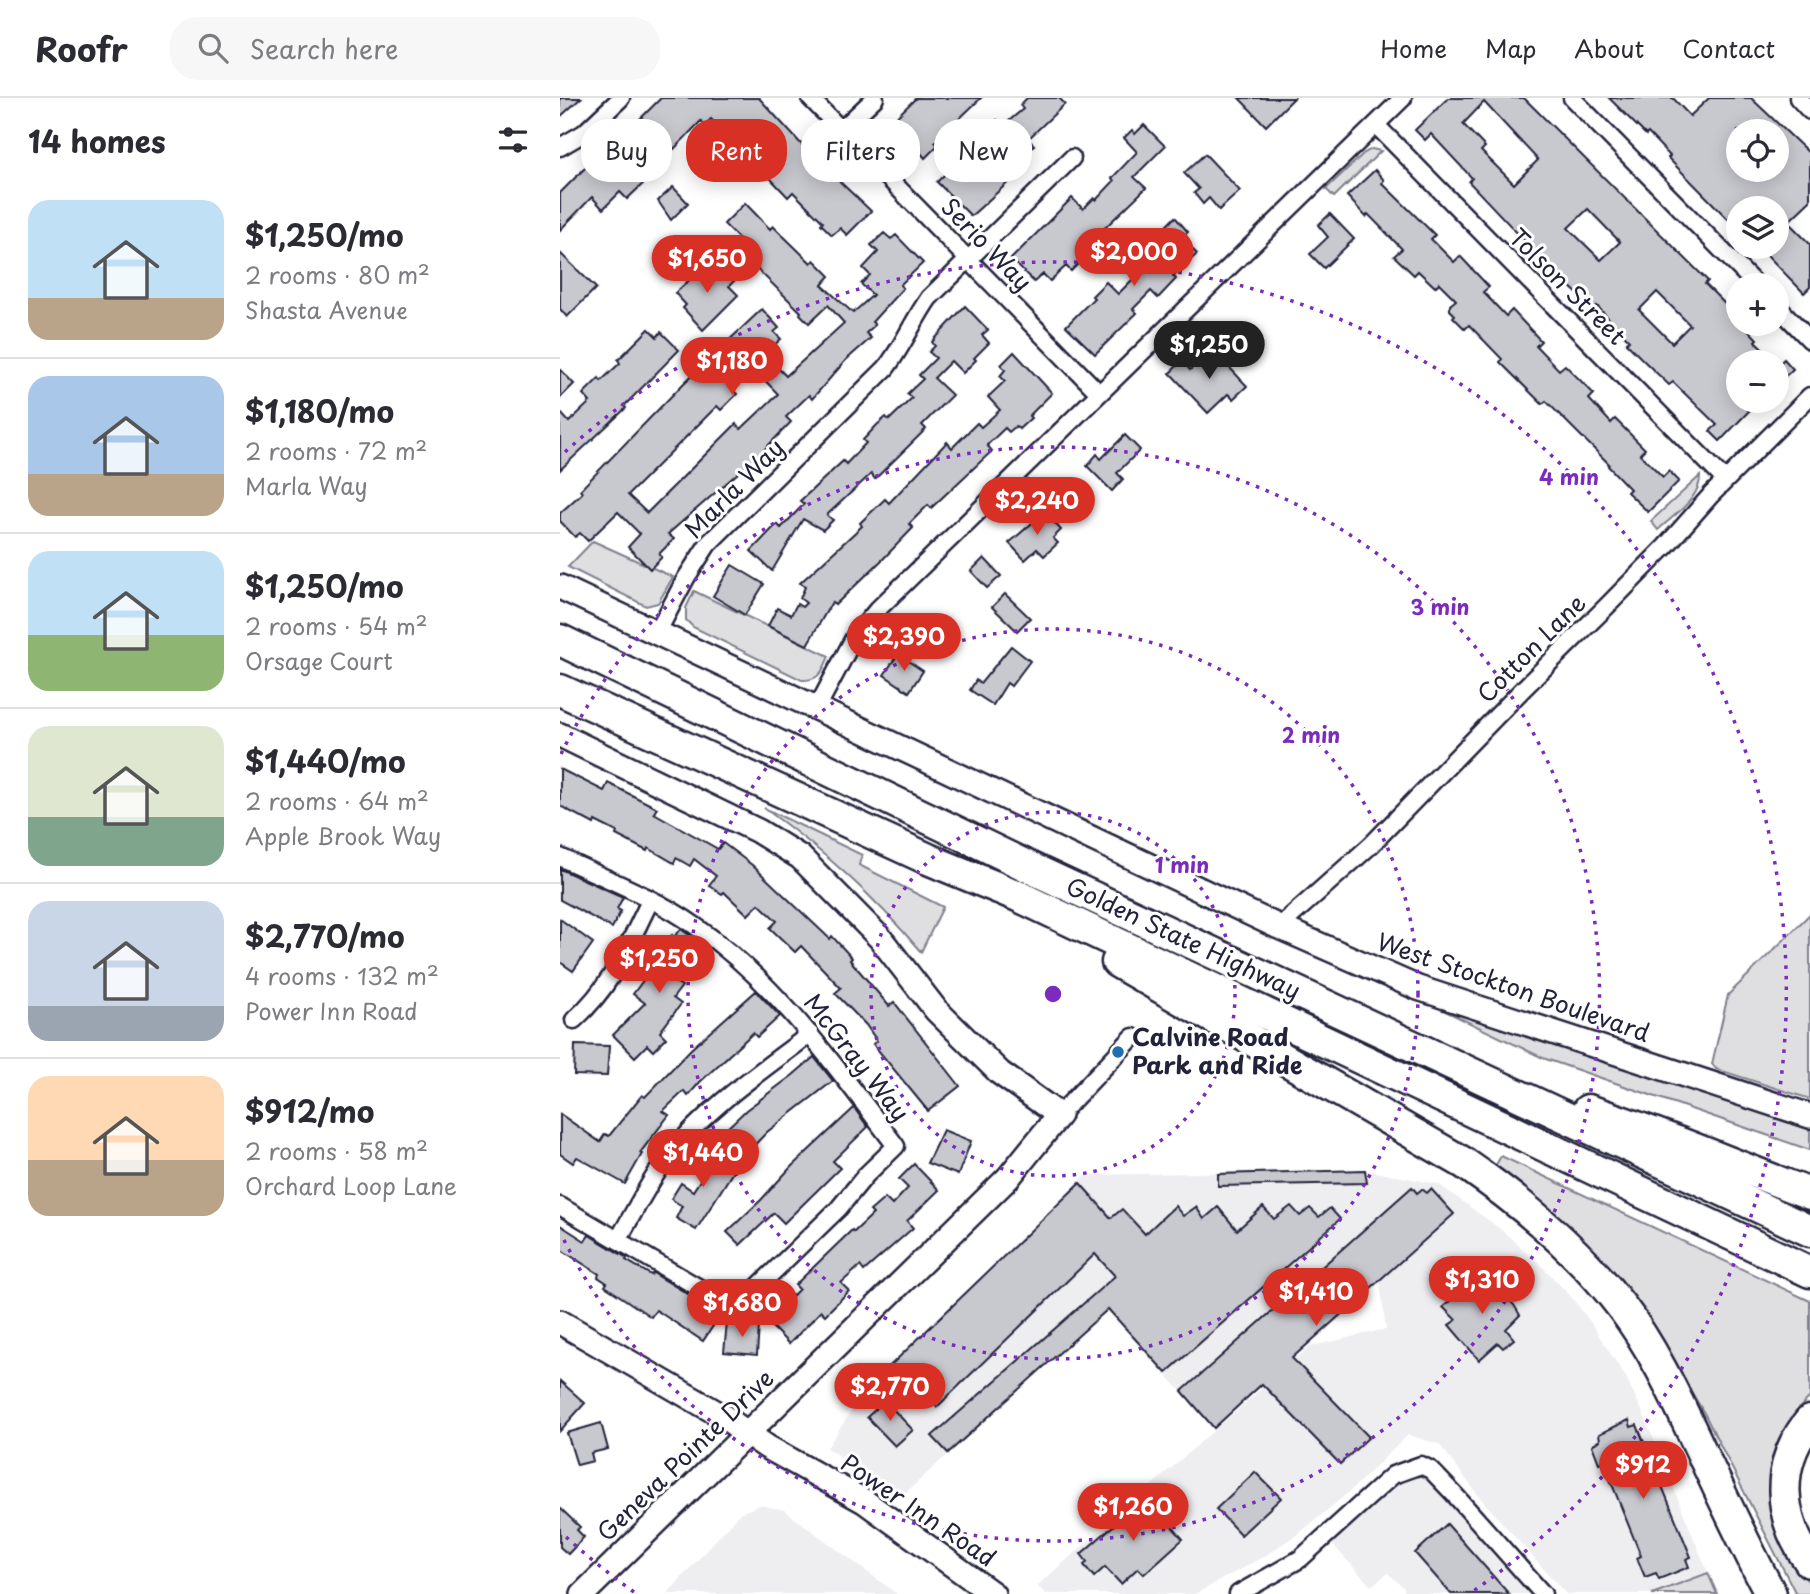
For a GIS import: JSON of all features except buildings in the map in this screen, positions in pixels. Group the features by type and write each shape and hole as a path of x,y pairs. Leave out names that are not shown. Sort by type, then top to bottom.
{"highway":[{"name":"Golden State Highway","path":"560,639 1035,870 1810,1230"},
{"name":"Golden State Highway","path":"560,690 928,859 1018,896 1810,1272"},
{"path":"1018,896 1082,943 1464,1163 1498,1186 1566,1244 1599,1279 1638,1331 1677,1400 1771,1594"},
{"path":"1468,1072 1638,1126 1733,1166 1810,1194"},
{"path":"1810,1421 1797,1437 1786,1470 1784,1492 1787,1518 1795,1539 1810,1562"}],"street":[{"path":"560,147 584,133 621,98"},
{"name":"Serio Way","path":"810,98 830,119"},
{"path":"853,119 875,98"},
{"path":"817,708 854,638 877,610 1403,98"},
{"path":"1572,98 1744,273"},
{"path":"1798,98 1810,111"},
{"name":"Tolson Street","path":"1376,125 1725,481"},
{"name":"Marla Way","path":"657,634 685,578 708,544 886,368 898,353 915,318 929,298 1072,158"},
{"name":"Serio Way","path":"892,182 1099,393"},
{"path":"1789,318 1810,340"},
{"name":"Cotton Lane","path":"1279,927 1371,845 1810,396"},
{"name":"West Stockton Boulevard","path":"560,587 1279,927 1418,988 1810,1116"},
{"path":"560,735 758,831 800,857 880,938 936,1010 1000,1073 1059,1115 1133,1037"},
{"name":"McGray Way","path":"560,857 693,924 737,959 780,999 810,1034 896,1146 866,1175 839,1208 735,1309 560,1206"},
{"path":"574,1020 590,1006 610,980 650,901"},
{"path":"618,1240 670,1154 695,1125 810,1034"},
{"name":"Geneva Pointe Drive","path":"583,1594 1008,1178 1059,1115"},
{"name":"Power Inn Road","path":"560,1322 864,1501 993,1594"},
{"path":"1238,1594 1300,1559 1394,1475 1421,1465 1431,1470 1454,1493 1543,1594"}],"shaded area":[{"path":"1372,149 1381,151 1334,197 1326,189 1364,153"},
{"path":"1700,476 1696,492 1691,499 1658,530 1651,521"},
{"path":"593,541 673,577 658,603 646,606 568,567"},
{"path":"694,591 829,656 823,670 813,679 802,680 693,627 686,620 686,608"},
{"path":"764,808 862,855 859,865 943,907 921,952 847,875"},
{"path":"1810,914 1810,1099 1716,1069 1712,1064 1728,995"},
{"path":"1420,999 1810,1130 1810,1150 1543,1058"},
{"path":"1501,1156 1810,1301 1810,1397 1794,1414 1780,1437 1772,1458 1769,1481 1775,1525 1795,1566 1810,1583 1810,1594 1796,1594 1704,1413 1655,1331 1493,1170"},
{"path":"1365,1170 1438,1184 1499,1228 1538,1262 1573,1299 1627,1379 1708,1573 1652,1594 1566,1594 1482,1500 1439,1444 1408,1435 1348,1493 1302,1531 1263,1557 1195,1594 1046,1594 1037,1586 1309,1347 1386,1329 1380,1283 1214,1428 1108,1310 903,1495 827,1448 867,1388 1086,1175"},
{"path":"1419,1475 1429,1479 1530,1594 1402,1594 1405,1589 1388,1573 1371,1586 1331,1543 1409,1476"},
{"path":"760,1505 784,1510 897,1594 667,1594 740,1513"},
{"path":"1708,1573 1717,1594 1652,1594"}],"place":[{"name":"Calvine Road Park and Ride","path":"1118,1052"}]}
